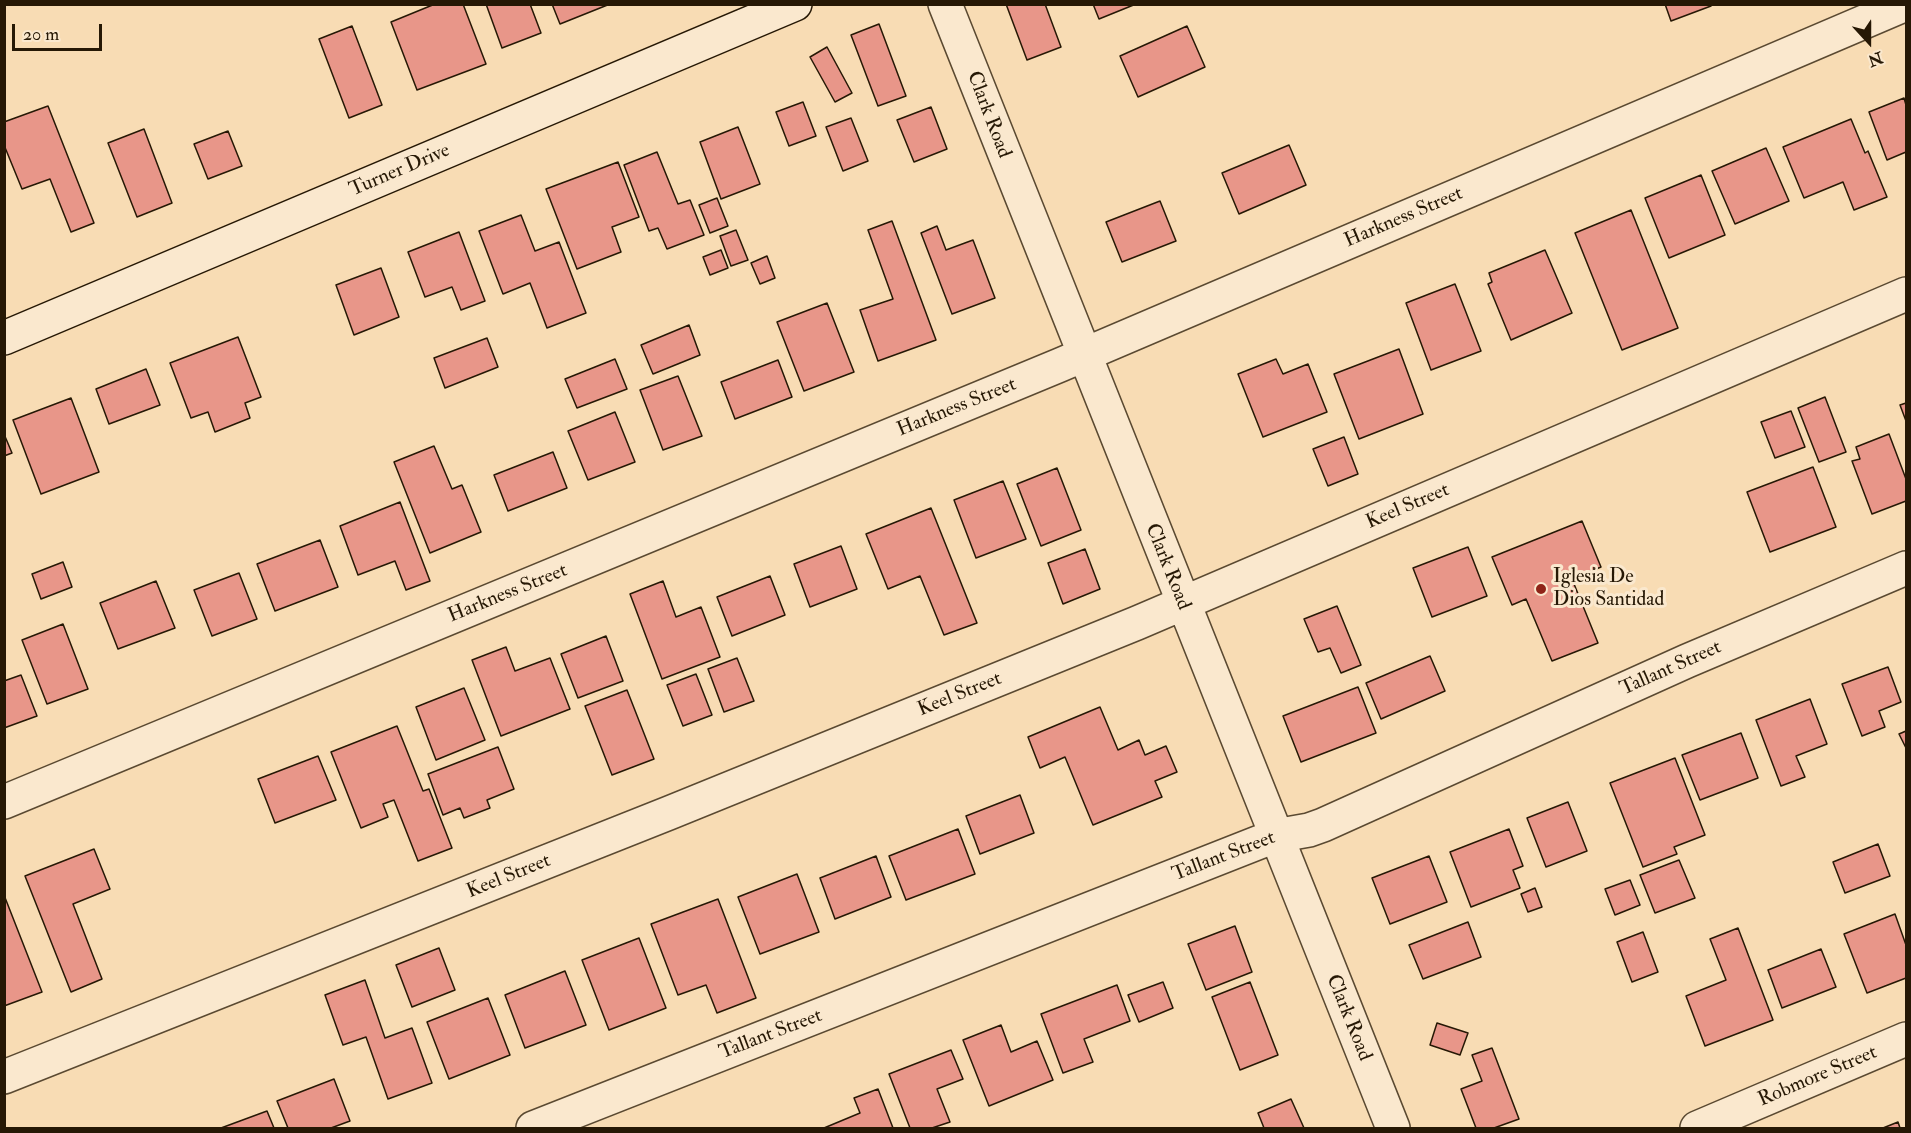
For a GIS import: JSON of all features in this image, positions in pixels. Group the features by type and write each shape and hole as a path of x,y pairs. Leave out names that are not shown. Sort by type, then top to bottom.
{"street":[{"name":"Turner Drive","path":"4,338 795,4"},
{"name":"Clark Road","path":"945,4 1083,356 1393,1128"},
{"name":"Harkness Street","path":"4,802 1083,356 1906,4"},
{"name":"Keel Street","path":"4,1077 669,813 1182,604 1906,294"},
{"name":"Tallant Street","path":"533,1128 1275,836 1323,825 1687,661 1906,568"},
{"name":"Robmore Street","path":"1697,1128 1906,1039"}],"building":[{"path":"435,4 463,4 486,64 417,90 391,22"},
{"path":"486,4 530,4 541,33 502,48"},
{"path":"552,4 610,4 560,24"},
{"path":"1006,4 1045,4 1061,47 1027,60"},
{"path":"1093,4 1136,4 1099,19"},
{"path":"1665,4 1711,4 1711,6 1671,21"},
{"path":"879,24 906,96 878,106 851,35"},
{"path":"352,26 382,105 349,118 319,39"},
{"path":"1187,26 1205,67 1138,97 1120,56"},
{"path":"827,47 852,93 835,102 810,57"},
{"path":"1904,98 1906,152 1887,160 1869,112"},
{"path":"803,102 816,136 789,146 776,112"},
{"path":"48,106 94,223 71,232 50,179 22,189 4,145 4,122"},
{"path":"931,107 947,149 914,162 897,120"},
{"path":"851,118 868,161 843,171 826,127"},
{"path":"1851,119 1865,153 1868,151 1887,197 1854,210 1843,182 1804,198 1783,147"},
{"path":"738,127 760,184 721,199 700,142"},
{"path":"144,129 172,203 137,217 108,143"},
{"path":"228,131 242,166 208,179 194,144"},
{"path":"1289,145 1306,185 1239,214 1222,173"},
{"path":"1766,148 1789,201 1735,224 1712,171"},
{"path":"657,152 678,204 690,200 704,235 667,249 658,228 649,231 624,165"},
{"path":"618,162 639,217 612,227 621,252 577,269 546,189"},
{"path":"1701,175 1725,235 1669,258 1645,198"},
{"path":"717,198 728,226 710,233 699,205"},
{"path":"1160,201 1176,241 1122,262 1106,222"},
{"path":"1631,210 1678,328 1622,350 1575,233"},
{"path":"521,215 535,251 559,242 586,313 547,328 530,283 503,294 479,231"},
{"path":"892,221 936,340 878,361 860,310 893,299 868,230"},
{"path":"937,226 946,250 973,240 995,298 952,314 921,233"},
{"path":"736,230 748,260 731,266 720,236"},
{"path":"459,232 485,301 461,310 452,287 425,297 408,252"},
{"path":"721,250 728,268 710,275 703,257"},
{"path":"1545,250 1572,313 1511,340 1488,284 1492,282 1489,273"},
{"path":"767,256 775,278 760,284 751,263"},
{"path":"381,268 399,317 354,335 336,285"},
{"path":"1455,284 1481,351 1431,370 1406,303"},
{"path":"827,303 854,372 804,391 777,322"},
{"path":"689,325 700,355 653,374 641,345"},
{"path":"238,337 261,397 245,403 250,418 215,432 208,412 191,418 170,363"},
{"path":"487,338 498,367 445,388 434,358"},
{"path":"1399,349 1423,414 1359,439 1334,374"},
{"path":"615,359 627,389 577,408 565,379"},
{"path":"1276,359 1283,374 1308,364 1327,412 1263,437 1238,374"},
{"path":"778,360 792,397 735,419 721,382"},
{"path":"146,369 160,405 109,424 96,389"},
{"path":"678,376 702,436 663,450 640,390"},
{"path":"1825,397 1846,452 1819,462 1798,408"},
{"path":"71,398 99,472 41,494 13,420"},
{"path":"1906,403 1906,421 1900,405"},
{"path":"1791,411 1805,447 1775,458 1761,422"},
{"path":"615,412 635,462 588,480 568,431"},
{"path":"4,434 12,453 4,456"},
{"path":"1889,434 1906,479 1906,501 1872,514 1852,461 1860,459 1856,447"},
{"path":"1344,437 1358,474 1328,486 1313,449"},
{"path":"434,446 452,489 462,485 481,532 430,553 394,462"},
{"path":"553,452 567,488 508,511 494,475"},
{"path":"1813,467 1836,527 1770,552 1747,492"},
{"path":"1057,468 1081,530 1041,546 1017,484"},
{"path":"1003,481 1026,539 976,558 954,500"},
{"path":"400,502 430,581 406,590 395,561 358,575 340,526"},
{"path":"931,508 977,623 944,635 920,576 888,589 866,534"},
{"name":"Iglesia De Dios Santidad","path":"1582,521 1601,567 1572,579 1598,643 1552,661 1526,599 1512,605 1492,557"},
{"path":"320,540 338,587 275,611 257,564"},
{"path":"841,546 857,589 810,607 794,564"},
{"path":"1468,547 1487,596 1432,617 1413,568"},
{"path":"1085,549 1100,589 1063,604 1048,563"},
{"path":"63,562 72,587 41,599 32,574"},
{"path":"239,573 257,619 212,636 194,590"},
{"path":"770,576 785,615 732,636 717,597"},
{"path":"156,581 175,628 118,649 100,603"},
{"path":"663,581 676,617 701,607 720,657 662,679 630,594"},
{"path":"1337,606 1361,665 1341,673 1330,648 1318,652 1304,619"},
{"path":"63,624 88,689 47,704 22,640"},
{"path":"606,636 623,681 578,698 561,654"},
{"path":"506,647 515,671 550,658 570,709 501,736 472,660"},
{"path":"1430,656 1445,691 1381,719 1366,683"},
{"path":"737,658 754,701 724,712 708,669"},
{"path":"1888,667 1901,702 1879,711 1885,727 1862,736 1842,684"},
{"path":"696,674 712,715 683,726 667,685"},
{"path":"21,675 37,716 4,728 4,681"},
{"path":"1358,687 1376,733 1301,762 1283,716"},
{"path":"464,688 485,740 436,760 416,707"},
{"path":"627,690 654,759 612,775 585,706"},
{"path":"1810,699 1827,744 1796,756 1805,777 1781,786 1756,720"},
{"path":"1100,707 1118,750 1139,740 1145,755 1166,746 1177,772 1155,781 1162,797 1093,825 1065,757 1040,768 1028,737"},
{"path":"397,726 423,791 429,789 452,848 418,861 394,800 383,804 388,817 361,828 331,752"},
{"path":"1906,731 1906,748 1899,734"},
{"path":"1741,733 1758,778 1700,800 1682,755"},
{"path":"498,747 514,789 487,800 490,808 464,818 460,808 443,815 428,774"},
{"path":"318,756 336,800 275,823 258,779"},
{"path":"1675,758 1705,835 1674,847 1677,854 1643,867 1610,783"},
{"path":"1020,795 1034,833 980,854 966,816"},
{"path":"1568,802 1587,851 1546,867 1527,818"},
{"path":"958,829 975,874 906,900 889,856"},
{"path":"1509,829 1523,866 1513,870 1520,888 1471,907 1450,852"},
{"path":"1878,844 1890,876 1845,893 1833,862"},
{"path":"94,849 110,889 73,904 102,979 71,992 25,876"},
{"path":"876,856 891,897 835,919 820,878"},
{"path":"1429,856 1447,902 1390,924 1372,878"},
{"path":"1679,860 1695,898 1655,913 1640,875"},
{"path":"797,874 819,932 760,954 738,897"},
{"path":"1630,880 1640,905 1615,915 1605,889"},
{"path":"1535,888 1542,907 1528,912 1521,894"},
{"path":"4,895 42,992 4,1006"},
{"path":"718,899 756,998 717,1013 706,985 678,995 651,924"},
{"path":"1895,914 1906,945 1906,978 1867,993 1844,934"},
{"path":"1468,922 1481,957 1423,979 1409,945"},
{"path":"1235,926 1252,972 1206,990 1188,944"},
{"path":"1738,928 1773,1020 1705,1046 1686,996 1726,980 1710,939"},
{"path":"1643,932 1658,972 1632,982 1617,942"},
{"path":"639,938 666,1008 609,1030 582,960"},
{"path":"439,948 455,990 412,1007 396,965"},
{"path":"1821,949 1836,987 1782,1008 1768,970"},
{"path":"565,971 586,1025 525,1048 505,995"},
{"path":"365,980 385,1038 412,1028 432,1083 388,1099 366,1037 343,1045 325,995"},
{"path":"1163,982 1173,1008 1139,1022 1128,995"},
{"path":"1250,982 1278,1055 1240,1070 1212,997"},
{"path":"1117,985 1130,1021 1084,1039 1093,1062 1063,1073 1041,1014"},
{"path":"488,998 510,1055 449,1079 427,1022"},
{"path":"1437,1023 1468,1033 1460,1055 1430,1045"},
{"path":"1001,1025 1011,1052 1037,1041 1053,1080 989,1106 963,1040"},
{"path":"1492,1048 1519,1119 1494,1128 1476,1128 1461,1089 1482,1081 1472,1055"},
{"path":"951,1050 963,1079 937,1089 950,1122 932,1128 910,1128 889,1074"},
{"path":"334,1079 350,1121 331,1128 288,1128 277,1101"},
{"path":"878,1089 893,1128 824,1128 860,1113 854,1098"},
{"path":"1291,1099 1304,1128 1264,1128 1258,1113"},
{"path":"267,1111 274,1128 221,1128"},
{"path":"1898,1122 1900,1128 1883,1128"}],"place":[{"name":"Iglesia De Dios Santidad","path":"1541,589"}]}
